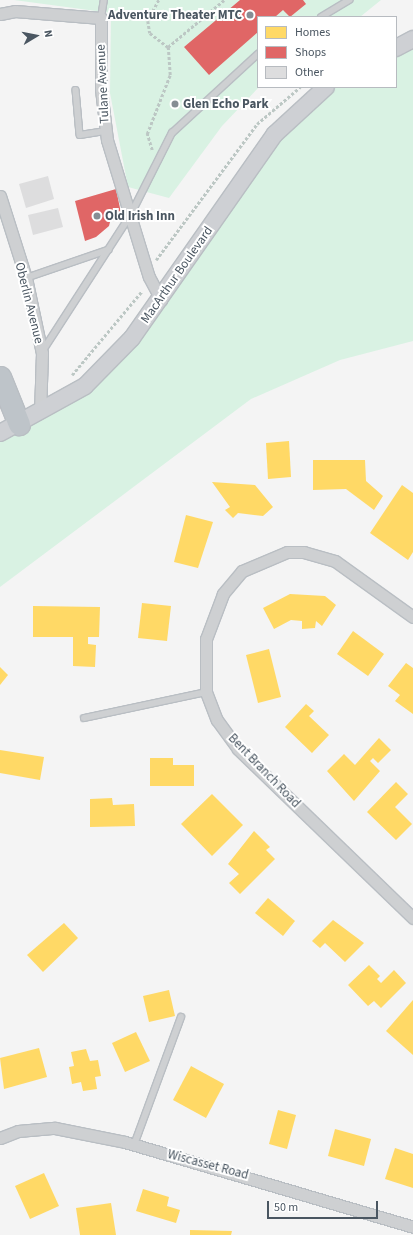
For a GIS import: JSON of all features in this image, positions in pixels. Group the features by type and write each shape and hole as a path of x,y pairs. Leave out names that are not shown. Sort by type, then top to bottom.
{"highway":[{"path":"0,377 19,424"}],"main road":[{"path":"397,47 413,39"},
{"name":"MacArthur Boulevard","path":"0,433 19,424 85,386 132,338 161,300 275,134 325,88"}],"street":[{"path":"0,14 15,11 101,18"},
{"name":"Tulane Avenue","path":"101,18 101,89 106,131 149,277 161,300"},
{"name":"Oberlin Avenue","path":"0,196 26,278 42,353 40,412"},
{"name":"Bent Branch Road","path":"413,617 335,561 304,552 287,552 255,563 237,577 212,615 206,639 206,692 217,720 238,749 413,918"},
{"name":"Wiscasset Road","path":"0,1138 18,1131 55,1128 134,1145 413,1227"}],"lane":[{"path":"101,18 104,0"},
{"path":"323,16 349,0"},
{"path":"42,353 130,216 172,133 257,55"},
{"path":"76,90 80,135 106,131"},
{"path":"26,278 108,250"},
{"path":"84,718 206,692"},
{"path":"134,1145 181,1017"}],"path":[{"path":"156,165 147,134 170,75 168,48 150,33 148,21 159,0"},
{"path":"168,48 224,0"},
{"path":"154,262 257,124 299,88"},
{"path":"68,379 144,289"}],"green space":[{"name":"Glen Echo Park","path":"14,0 381,0 361,16 257,16 258,88 222,126 169,198 128,187 110,93 111,13"},
{"path":"413,39 413,341 340,360 251,399 0,587 0,433 40,412 132,338 275,134 325,88 397,88 397,47"}],"building: Homes":[{"path":"289,441 291,477 268,479 266,443"},
{"path":"313,460 365,460 366,481 383,496 374,510 346,489 313,490"},
{"path":"212,482 255,485 273,507 263,516 238,513 233,518 225,510 230,507"},
{"path":"402,485 413,493 413,552 408,560 370,533"},
{"path":"186,515 213,522 198,568 174,562"},
{"path":"290,594 325,596 336,605 322,626 316,621 315,628 302,629 302,621 291,620 274,629 263,608"},
{"path":"142,603 171,606 167,641 138,638"},
{"path":"33,606 100,607 99,637 88,637 88,644 96,645 95,667 73,666 73,637 33,637"},
{"path":"353,631 384,654 368,676 337,654"},
{"path":"269,649 281,697 258,703 246,655"},
{"path":"406,663 413,668 413,714 395,701 400,695 388,686"},
{"path":"0,667 8,675 0,685"},
{"path":"306,704 314,711 309,716 329,735 312,753 285,727"},
{"path":"379,738 391,750 378,763 373,758 370,761 380,771 354,801 327,771 344,754 355,765"},
{"path":"0,750 44,757 40,780 0,773"},
{"path":"150,758 173,758 173,765 194,765 194,786 150,786"},
{"path":"396,782 408,794 395,807 412,824 396,840 367,812"},
{"path":"212,794 243,825 212,856 181,824"},
{"path":"112,798 113,805 134,804 135,826 90,827 90,799"},
{"path":"254,831 270,847 266,850 275,859 240,894 229,883 239,874 228,864"},
{"path":"268,898 295,921 283,936 255,913"},
{"path":"333,920 364,943 345,962 325,943 320,948 312,941"},
{"path":"64,923 78,938 43,972 27,955"},
{"path":"369,965 380,976 377,979 381,983 394,970 406,983 381,1008 374,1001 368,1006 348,985"},
{"path":"169,990 175,1016 149,1022 143,996"},
{"path":"413,1000 413,1055 386,1031"},
{"path":"136,1032 150,1061 125,1072 112,1043"},
{"path":"39,1048 47,1077 4,1089 0,1058"},
{"path":"86,1049 90,1061 98,1060 101,1076 95,1077 97,1089 83,1091 81,1082 72,1084 69,1067 74,1066 71,1052"},
{"path":"191,1066 224,1084 206,1118 173,1100"},
{"path":"278,1110 296,1115 287,1149 269,1144"},
{"path":"335,1129 371,1139 364,1166 328,1156"},
{"path":"395,1148 413,1154 413,1188 385,1179"},
{"path":"44,1173 59,1206 30,1219 15,1186"},
{"path":"143,1189 169,1197 167,1206 180,1210 176,1223 136,1211"},
{"path":"111,1203 116,1235 80,1235 76,1208"},
{"path":"190,1230 232,1231 231,1235 190,1235"}],"building: Shops":[{"path":"240,0 303,0 306,4 291,16 289,16 283,10 276,16 257,16 257,33 209,75 184,47"},
{"name":"Old Irish Inn","path":"116,189 121,213 111,218 109,226 96,237 85,241 75,201"}],"building: Other":[{"path":"48,176 54,199 26,208 19,184"},
{"path":"58,208 63,227 33,235 28,215"}],"place":[{"name":"Adventure Theater MTC","path":"250,15"},
{"name":"Glen Echo Park","path":"175,104"},
{"name":"Old Irish Inn","path":"97,216"}]}
